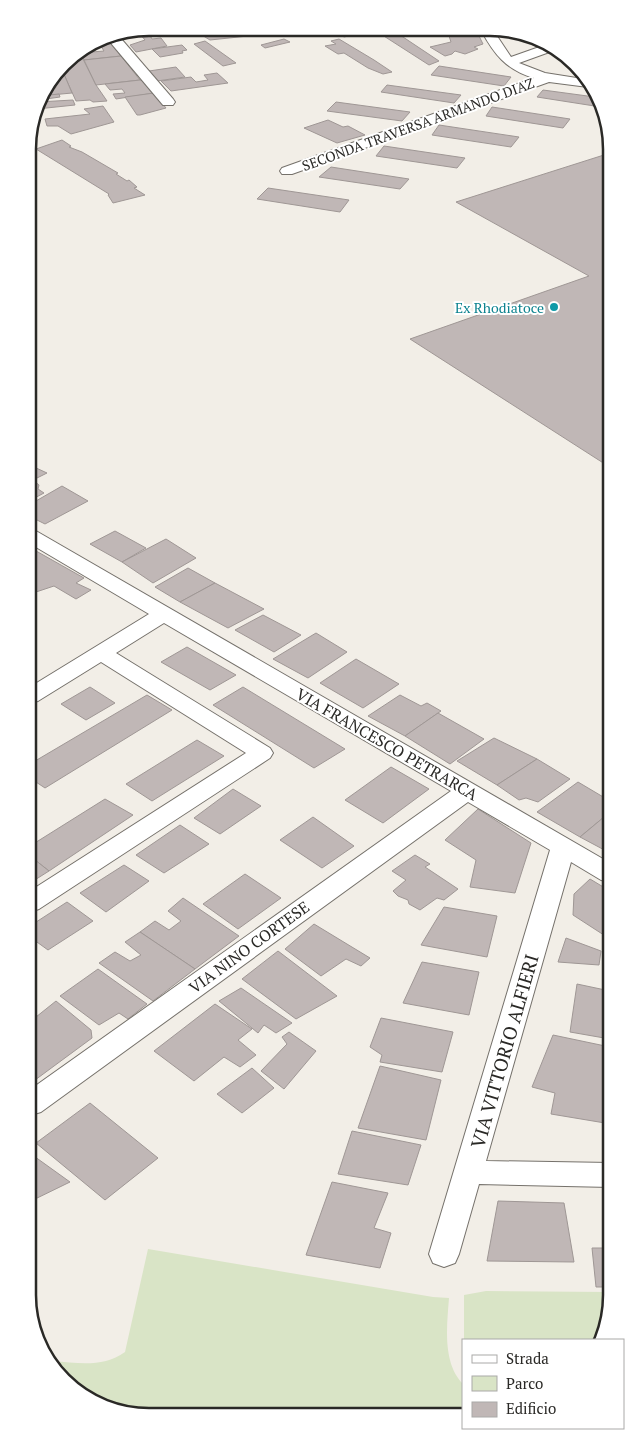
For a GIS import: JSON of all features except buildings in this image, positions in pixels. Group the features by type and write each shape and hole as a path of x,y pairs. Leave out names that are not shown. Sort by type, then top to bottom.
{"street":[{"path":"492,36 505,58 526,71 580,82"},
{"path":"116,41 168,102"},
{"path":"510,61 544,50"},
{"name":"SECONDA TRAVERSA ARMANDO DIAZ","path":"287,171 550,77"},
{"name":"VIA FRANCESCO PETRARCA","path":"36,539 603,870"},
{"path":"36,692 164,614"},
{"path":"36,899 262,753 101,653"},
{"name":"VIA NINO CORTESE","path":"36,1100 467,791"},
{"name":"VIA VITTORIO ALFIERI","path":"444,1254 563,848"},
{"path":"468,1172 603,1175"}],"green space":[{"path":"148,1249 433,1297 449,1298 447,1343 452,1366 462,1383 462,1408 135,1407 113,1402 87,1389 75,1380 58,1361 99,1362 117,1357 125,1352"},
{"path":"486,1291 603,1292 603,1302 601,1317 594,1339 464,1339 464,1295"}],"place":[{"name":"Ex Rhodiatoce","path":"554,307"}]}
